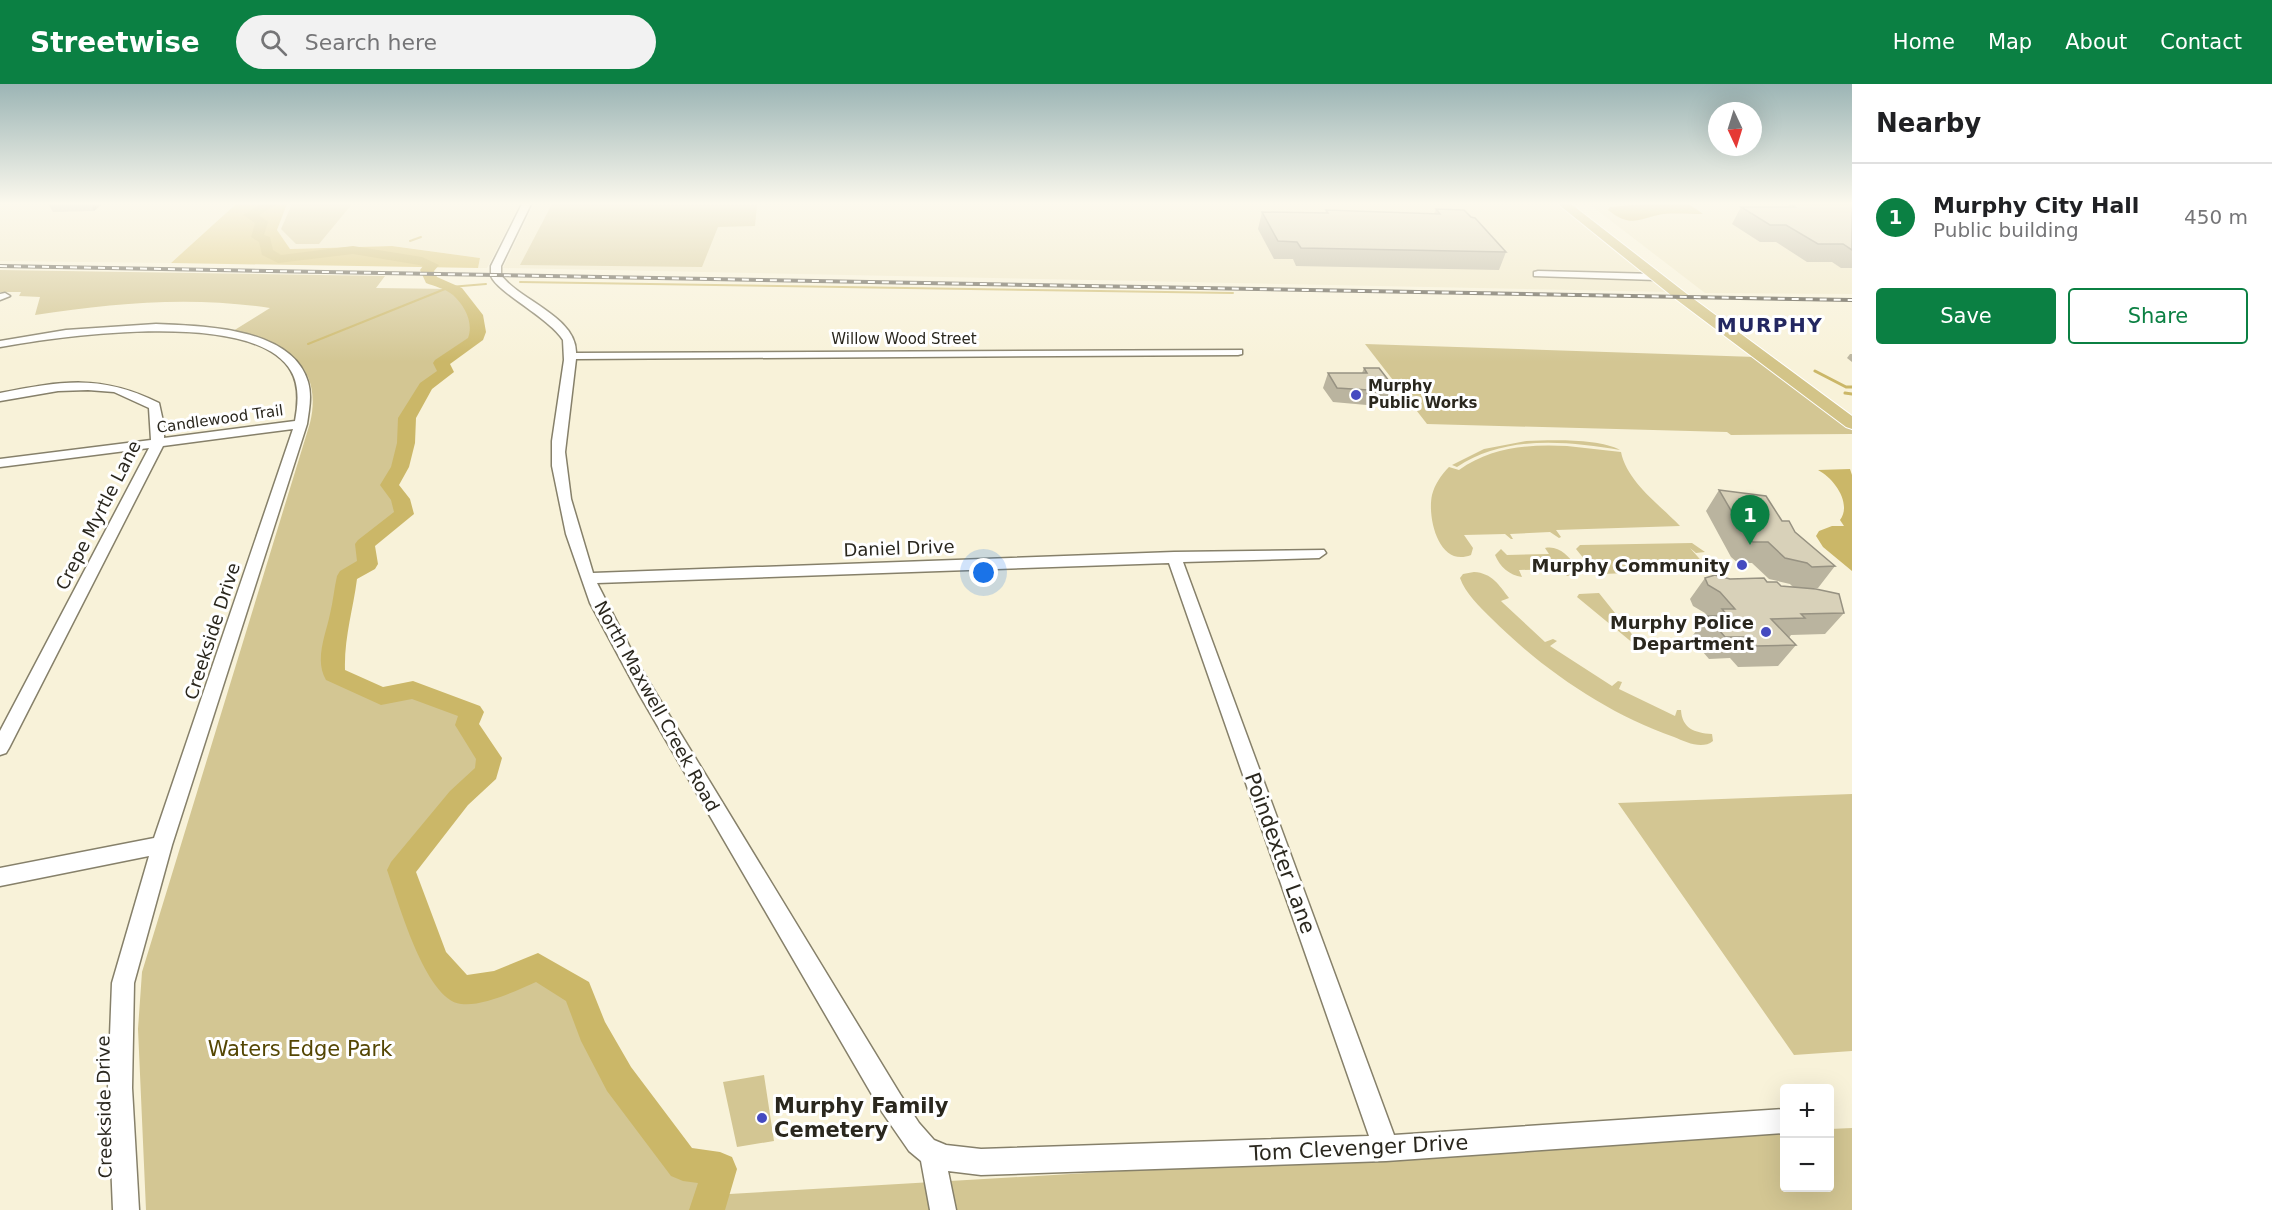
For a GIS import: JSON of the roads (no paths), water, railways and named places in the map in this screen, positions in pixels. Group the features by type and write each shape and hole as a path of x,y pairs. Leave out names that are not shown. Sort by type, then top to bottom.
{"main road":[{"path":"1630,257 1852,424"},
{"path":"1647,257 1852,408"}],"street":[{"name":"North Maxwell Creek Road","path":"501,257 496,266 496,275 501,282 562,331 570,342 559,428 558,460 564,498 588,578 609,627 714,808 891,1103 920,1146 933,1156"},
{"path":"1538,274 1656,277"},
{"name":"Creekside Drive","path":"0,344 113,328 162,327 208,330 242,336 268,345 294,364 303,382 305,402 301,424 162,845 123,983 120,1088 126,1210"},
{"name":"Willow Wood Street","path":"570,356 1238,352"},
{"name":"Crepe Myrtle Lane","path":"0,397 34,391 84,387 116,389 155,406 158,426 157,444 0,748"},
{"name":"Candlewood Trail","path":"1,463 301,424"},
{"name":"Daniel Drive","path":"588,578 1319,553"},
{"name":"Poindexter Lane","path":"1174,557 1386,1148"},
{"path":"0,877 162,845"},
{"name":"Tom Clevenger Drive","path":"933,1156 947,1160 981,1162 1386,1148 1780,1121"},
{"path":"933,1156 943,1210"}],"waterway":[{"path":"274,257 278,259 300,257"},
{"path":"394,257 432,265 427,270 431,280 457,291 476,315 478,332 475,340 441,363 446,372 426,386 407,418 406,443 400,467 389,485 400,499 404,514 365,544 368,564 347,576 341,615 333,644 334,674 381,696 413,690 472,712 467,725 489,758 487,772 459,798 401,870 434,960 461,990 495,985 538,967 578,992 592,1030 619,1079 683,1164 720,1169 707,1210"},
{"path":"520,282 1233,293"},
{"path":"308,344 450,287 486,284"},
{"path":"1815,371 1846,387 1852,387"},
{"path":"1845,393 1852,394"}],"railway":[{"path":"0,266 1852,300"}],"place":[{"name":"Murphy Public Works","path":"1356,395"},
{"name":"Murphy City Hall","path":"1750,545"},
{"name":"Murphy Community","path":"1742,565"},
{"name":"Murphy Police Department","path":"1766,632"},
{"name":"Murphy Family Cemetery","path":"762,1118"}],"district":[{"name":"MURPHY","path":"1770,325"}],"park label":[{"name":"Waters Edge Park","path":"300,1049"}]}
